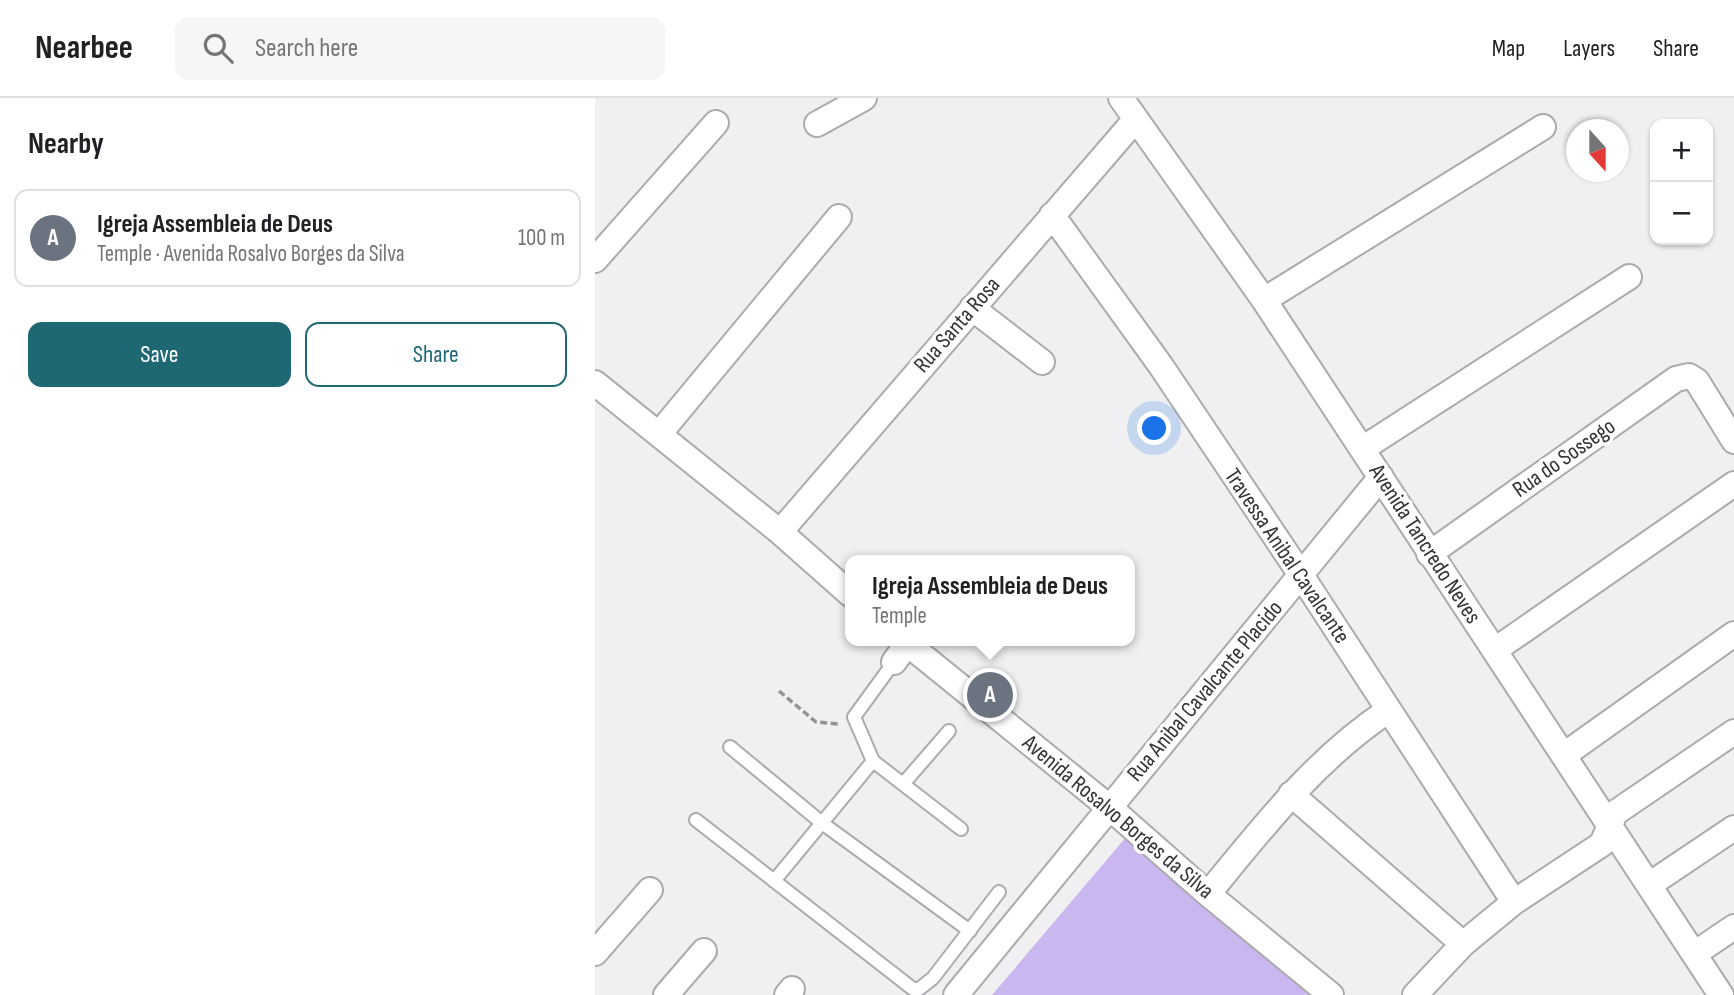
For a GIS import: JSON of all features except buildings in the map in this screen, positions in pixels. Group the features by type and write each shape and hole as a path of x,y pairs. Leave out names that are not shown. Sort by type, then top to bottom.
{"street":[{"path":"817,124 864,98"},
{"name":"Avenida Tancredo Neves","path":"1121,98 1264,300 1721,995"},
{"name":"Rua Santa Rosa","path":"780,532 1136,119"},
{"path":"595,260 716,123"},
{"path":"1264,300 1543,127"},
{"name":"Travessa Anibal Cavalcante","path":"1052,215 1161,366 1514,902"},
{"path":"659,434 839,217"},
{"path":"1362,449 1629,277"},
{"path":"972,308 1042,362"},
{"name":"Rua do Sossego","path":"1429,554 1677,379 1689,376 1700,385 1734,441"},
{"path":"595,383 780,532 845,590"},
{"name":"Rua Anibal Cavalcante Placido","path":"955,995 1381,477"},
{"path":"1495,650 1734,484"},
{"path":"1564,755 1734,634"},
{"name":"Avenida Rosalvo Borges da Silva","path":"902,649 1109,807 1208,894 1331,995"},
{"path":"1208,894 1291,794 1357,730 1388,710"},
{"path":"1415,995 1463,944 1514,902 1602,844 1615,813 1734,732"},
{"path":"1291,794 1463,944"},
{"path":"1649,884 1734,828"},
{"path":"595,953 650,890"},
{"path":"1694,954 1734,927"},
{"path":"666,995 704,951"}],"lane":[{"path":"902,649 854,717 873,761 961,830"},
{"path":"903,783 949,731"},
{"path":"730,747 822,823 970,931"},
{"path":"774,881 873,761"},
{"path":"696,820 913,989 919,989 933,978 999,892"}],"path":[{"path":"779,691 816,722 838,725 854,717"}],"shaded area":[{"path":"1127,836 1316,995 992,995"}],"place":[{"name":"Igreja Assembleia de Deus","path":"990,695"}]}
